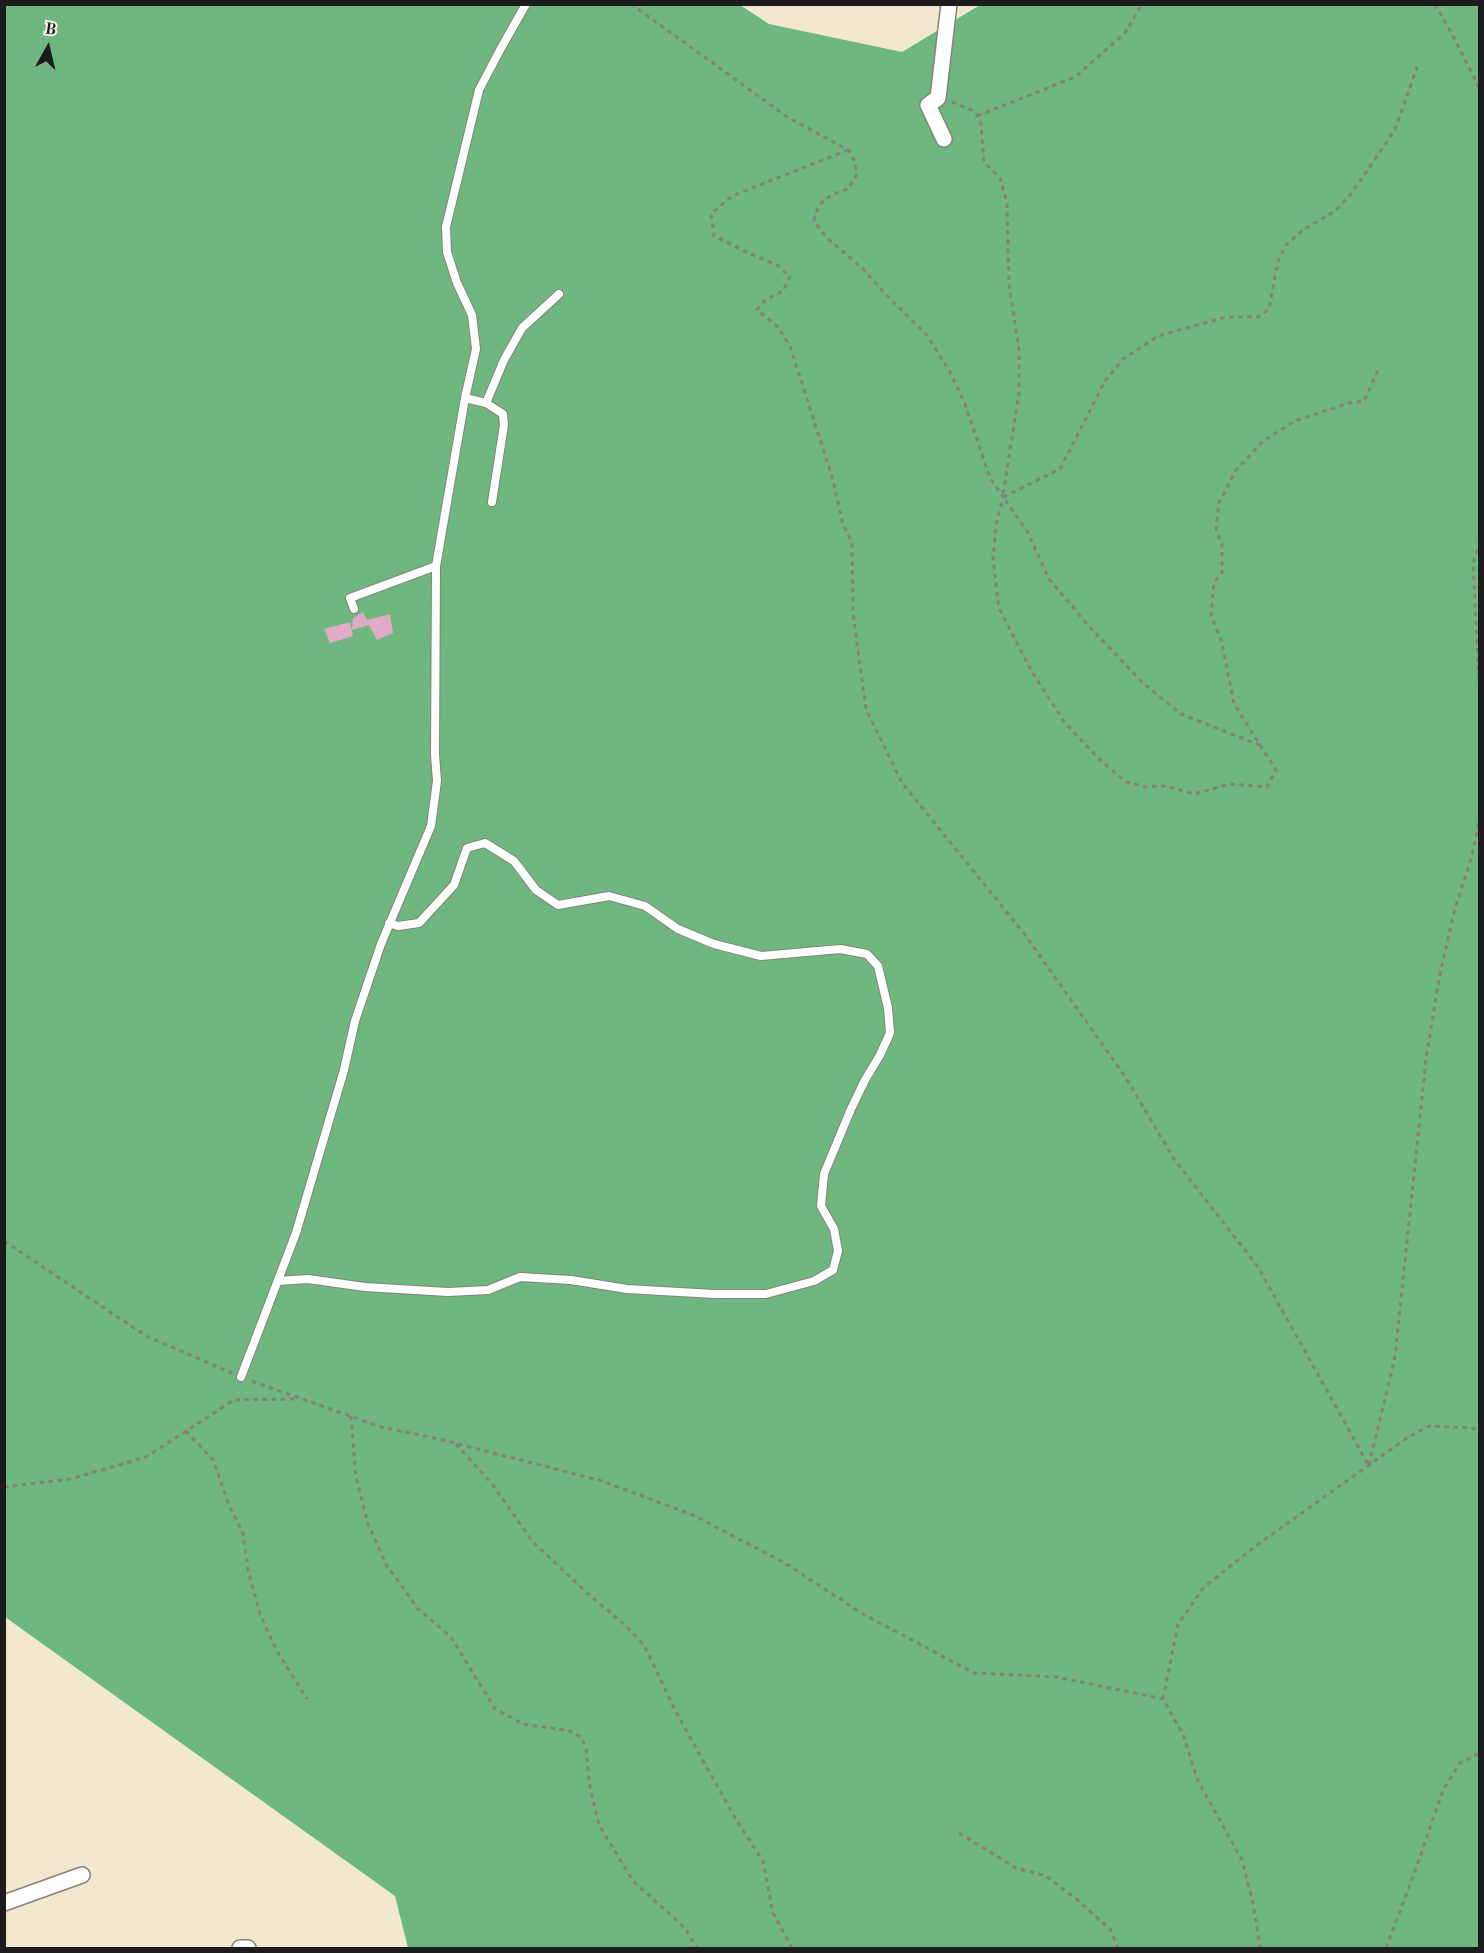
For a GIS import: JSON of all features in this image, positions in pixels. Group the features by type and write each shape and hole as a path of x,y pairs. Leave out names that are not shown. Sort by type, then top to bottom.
{"street":[{"path":"944,139 928,105 938,98 949,4"},
{"path":"4,1903 82,1875"},
{"path":"240,1948 248,1948"}],"lane":[{"path":"241,1377 296,1233 356,1021 389,923 431,826 437,782 435,755 436,566 465,398 476,349 472,315 457,283 447,252 446,227 479,90 526,4"},
{"path":"486,403 504,360 522,328 559,294"},
{"path":"465,398 486,403 503,414 504,425 492,502"},
{"path":"354,609 350,598 436,566"},
{"path":"278,1281 308,1279 365,1287 448,1292 488,1290 520,1277 571,1280 627,1289 714,1294 766,1294 814,1281 833,1269 838,1251 834,1229 821,1206 824,1174 850,1109 890,1033 888,1008 878,966 867,954 840,949 761,956 714,944 678,929 645,906 609,896 558,904 536,890 513,861 485,843 467,848 454,885 419,923 399,926 389,923"}],"path":[{"path":"631,4 786,116 848,150 854,160 857,174 848,189 831,194 816,208 814,221 826,238 862,269 927,335 950,372 965,404 990,478 1027,531 1048,579 1143,683 1181,714 1262,746"},
{"path":"977,116 1075,77 1125,33 1142,4"},
{"path":"1435,4 1479,89"},
{"path":"1003,497 1060,469 1104,381 1123,359 1158,336 1226,317 1258,317 1269,309 1278,261 1286,245 1303,230 1335,211 1351,194 1395,130 1417,67"},
{"path":"938,98 976,112 981,124 984,162 1000,178 1007,203 1009,285 1019,349 1019,393 1003,497 996,525 993,559 999,608 1032,672 1065,723 1099,759 1126,782 1146,787 1166,786 1194,794 1230,784 1267,787 1276,771 1234,704 1222,643 1211,615 1214,582 1222,573 1222,545 1215,528 1219,503 1236,470 1263,441 1295,421 1349,403 1364,401 1378,370"},
{"path":"848,150 732,196 711,214 714,236 777,265 790,277 783,291 765,300 757,310 778,327 790,346 833,480 843,525 852,542 853,614 866,709 902,783 1023,932 1126,1078 1174,1159 1258,1267 1369,1466"},
{"path":"1479,541 1473,564 1479,698"},
{"path":"1369,1466 1395,1357 1425,1071 1437,991 1454,912 1471,859 1479,818"},
{"path":"4,1241 146,1336 241,1377 381,1427 455,1443 602,1481 693,1515 785,1563 863,1614 974,1673 1057,1677 1163,1699"},
{"path":"4,1487 70,1479 146,1457 234,1400 302,1399"},
{"path":"351,1416 356,1476 368,1524 386,1564 418,1609 451,1637 495,1709 523,1724 570,1731 581,1737 586,1748 598,1825 633,1881 685,1928 697,1948"},
{"path":"1260,1948 1253,1903 1242,1860 1198,1782 1183,1734 1163,1699 1178,1624 1204,1587 1257,1545 1407,1438 1429,1426 1479,1430"},
{"path":"186,1431 213,1460 229,1505 243,1533 248,1570 260,1614 277,1651 307,1699"},
{"path":"455,1443 492,1484 533,1542 587,1593 624,1623 644,1645 676,1712 735,1818 763,1861 773,1913 792,1948"},
{"path":"1386,1948 1443,1790 1460,1763 1479,1753"},
{"path":"959,1833 1016,1868 1046,1876 1110,1929 1118,1948"}],"green space":[{"path":"5,5 740,5 769,24 902,52 980,5 1479,5 1479,1948 408,1948 395,1896 5,1617"}],"building":[{"path":"363,612 367,620 390,614 393,633 377,640 369,625 352,630 353,618"},
{"path":"350,622 353,636 330,643 324,629"}]}
